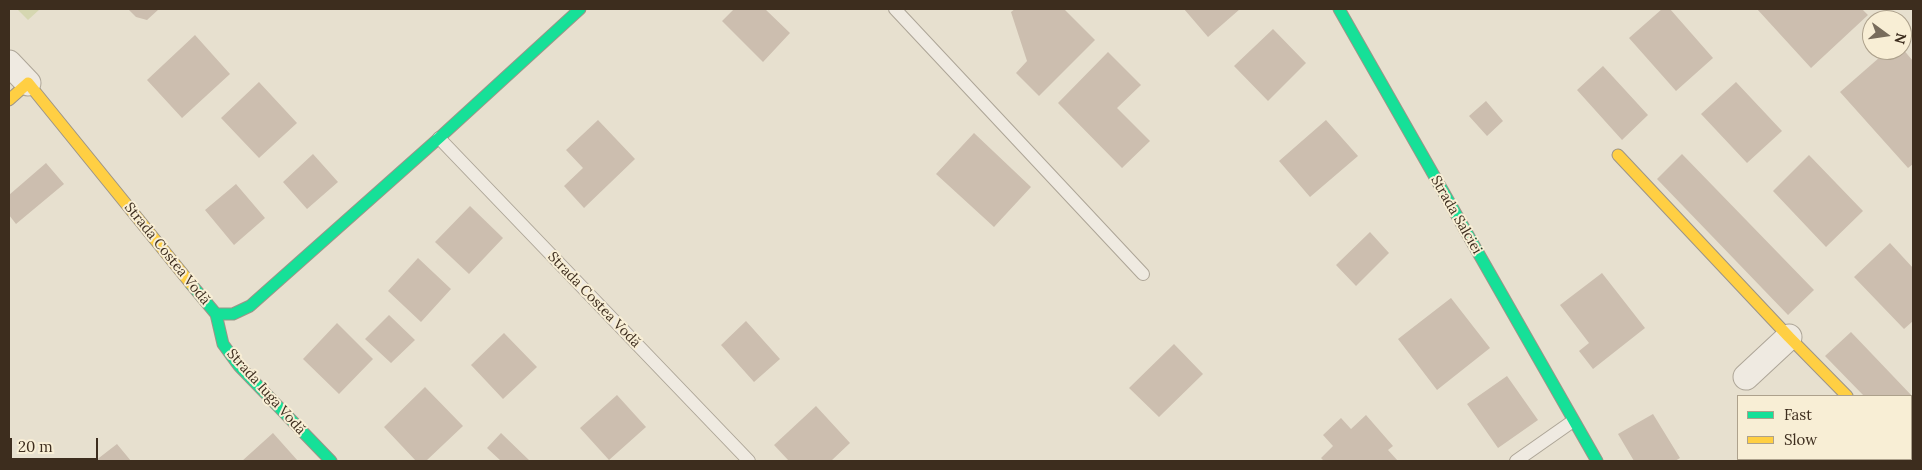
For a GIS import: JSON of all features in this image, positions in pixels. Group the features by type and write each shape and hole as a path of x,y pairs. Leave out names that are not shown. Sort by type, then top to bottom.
{"street":[{"name":"Strada Costea Vodă","path":"28,84 216,314 233,314 250,306 439,138 580,9"},
{"name":"Strada Salciei","path":"1338,9 1597,461"},
{"path":"9,63 28,84 9,100"},
{"path":"1618,155 1846,395"},
{"name":"Strada Iuga Vodă","path":"216,314 223,344 239,366 331,461"},
{"path":"1746,377 1789,337"}],"lane":[{"path":"895,9 1143,274"},
{"name":"Strada Costea Vodă","path":"439,138 749,461"},
{"path":"1516,461 1573,421"}],"green space":[{"path":"17,9 40,9 28,20"}],"building":[{"path":"128,9 159,9 147,20 136,17"},
{"path":"734,9 765,9 790,33 763,62 722,21"},
{"path":"1015,9 1064,9 1095,40 1039,96 1016,73 1027,61 1011,12"},
{"path":"1184,9 1240,9 1208,37"},
{"path":"1662,9 1670,9 1713,58 1676,91 1629,38"},
{"path":"1757,9 1863,10 1862,21 1811,68"},
{"path":"1273,29 1306,63 1268,101 1234,66"},
{"path":"195,35 230,74 182,118 147,80"},
{"path":"1108,52 1141,85 1117,108 1150,141 1122,168 1058,103"},
{"path":"1877,60 1912,60 1913,164 1908,168 1840,92"},
{"path":"1603,66 1648,115 1622,140 1577,90"},
{"path":"259,82 297,123 259,158 221,118"},
{"path":"1736,82 1782,131 1747,163 1701,114"},
{"path":"1486,101 1503,121 1487,136 1469,116"},
{"path":"598,120 635,159 584,208 564,186 583,168 566,150"},
{"path":"1326,120 1358,156 1310,197 1279,161"},
{"path":"974,133 1031,187 994,227 936,174"},
{"path":"313,154 338,182 307,209 283,182"},
{"path":"1682,154 1814,290 1788,315 1657,179"},
{"path":"1809,155 1863,211 1826,247 1773,191"},
{"path":"46,163 64,184 16,224 9,215 9,195"},
{"path":"236,184 265,218 234,245 205,210"},
{"path":"470,206 503,238 469,274 435,242"},
{"path":"1370,232 1389,253 1356,286 1336,265"},
{"path":"1890,243 1913,268 1913,321 1904,329 1854,277"},
{"path":"418,258 451,289 421,322 388,291"},
{"path":"1602,273 1645,328 1593,369 1579,351 1589,343 1560,305"},
{"path":"1451,298 1490,348 1437,390 1398,339"},
{"path":"389,315 415,340 391,363 365,339"},
{"path":"746,321 780,359 754,382 721,345"},
{"path":"337,323 373,359 339,394 303,359"},
{"path":"1851,332 1911,395 1863,395 1825,356"},
{"path":"504,333 537,367 503,399 471,365"},
{"path":"1174,344 1203,374 1159,417 1129,388"},
{"path":"1507,376 1538,420 1498,448 1467,404"},
{"path":"425,387 463,426 426,461 416,461 384,427"},
{"path":"617,395 646,427 609,460 580,428"},
{"path":"1912,396 1913,397 1912,447"},
{"path":"816,406 850,443 831,461 789,461 774,445"},
{"path":"1653,414 1680,458 1675,461 1634,461 1618,434"},
{"path":"1366,415 1393,446 1388,450 1398,461 1324,461 1321,458 1333,446 1323,435 1341,418 1351,429"},
{"path":"273,433 298,461 242,461"},
{"path":"501,433 530,461 501,461 487,448"},
{"path":"117,444 131,461 95,461"}],"traffic: fast":[{"path":"216,314 233,314 250,306 439,138 580,9"},
{"path":"1339,9 1597,461"},
{"path":"191,284 216,314 223,344 239,366 331,461"}],"traffic: slow":[{"path":"9,100 28,83 191,284"},
{"path":"1618,155 1846,395"}]}
